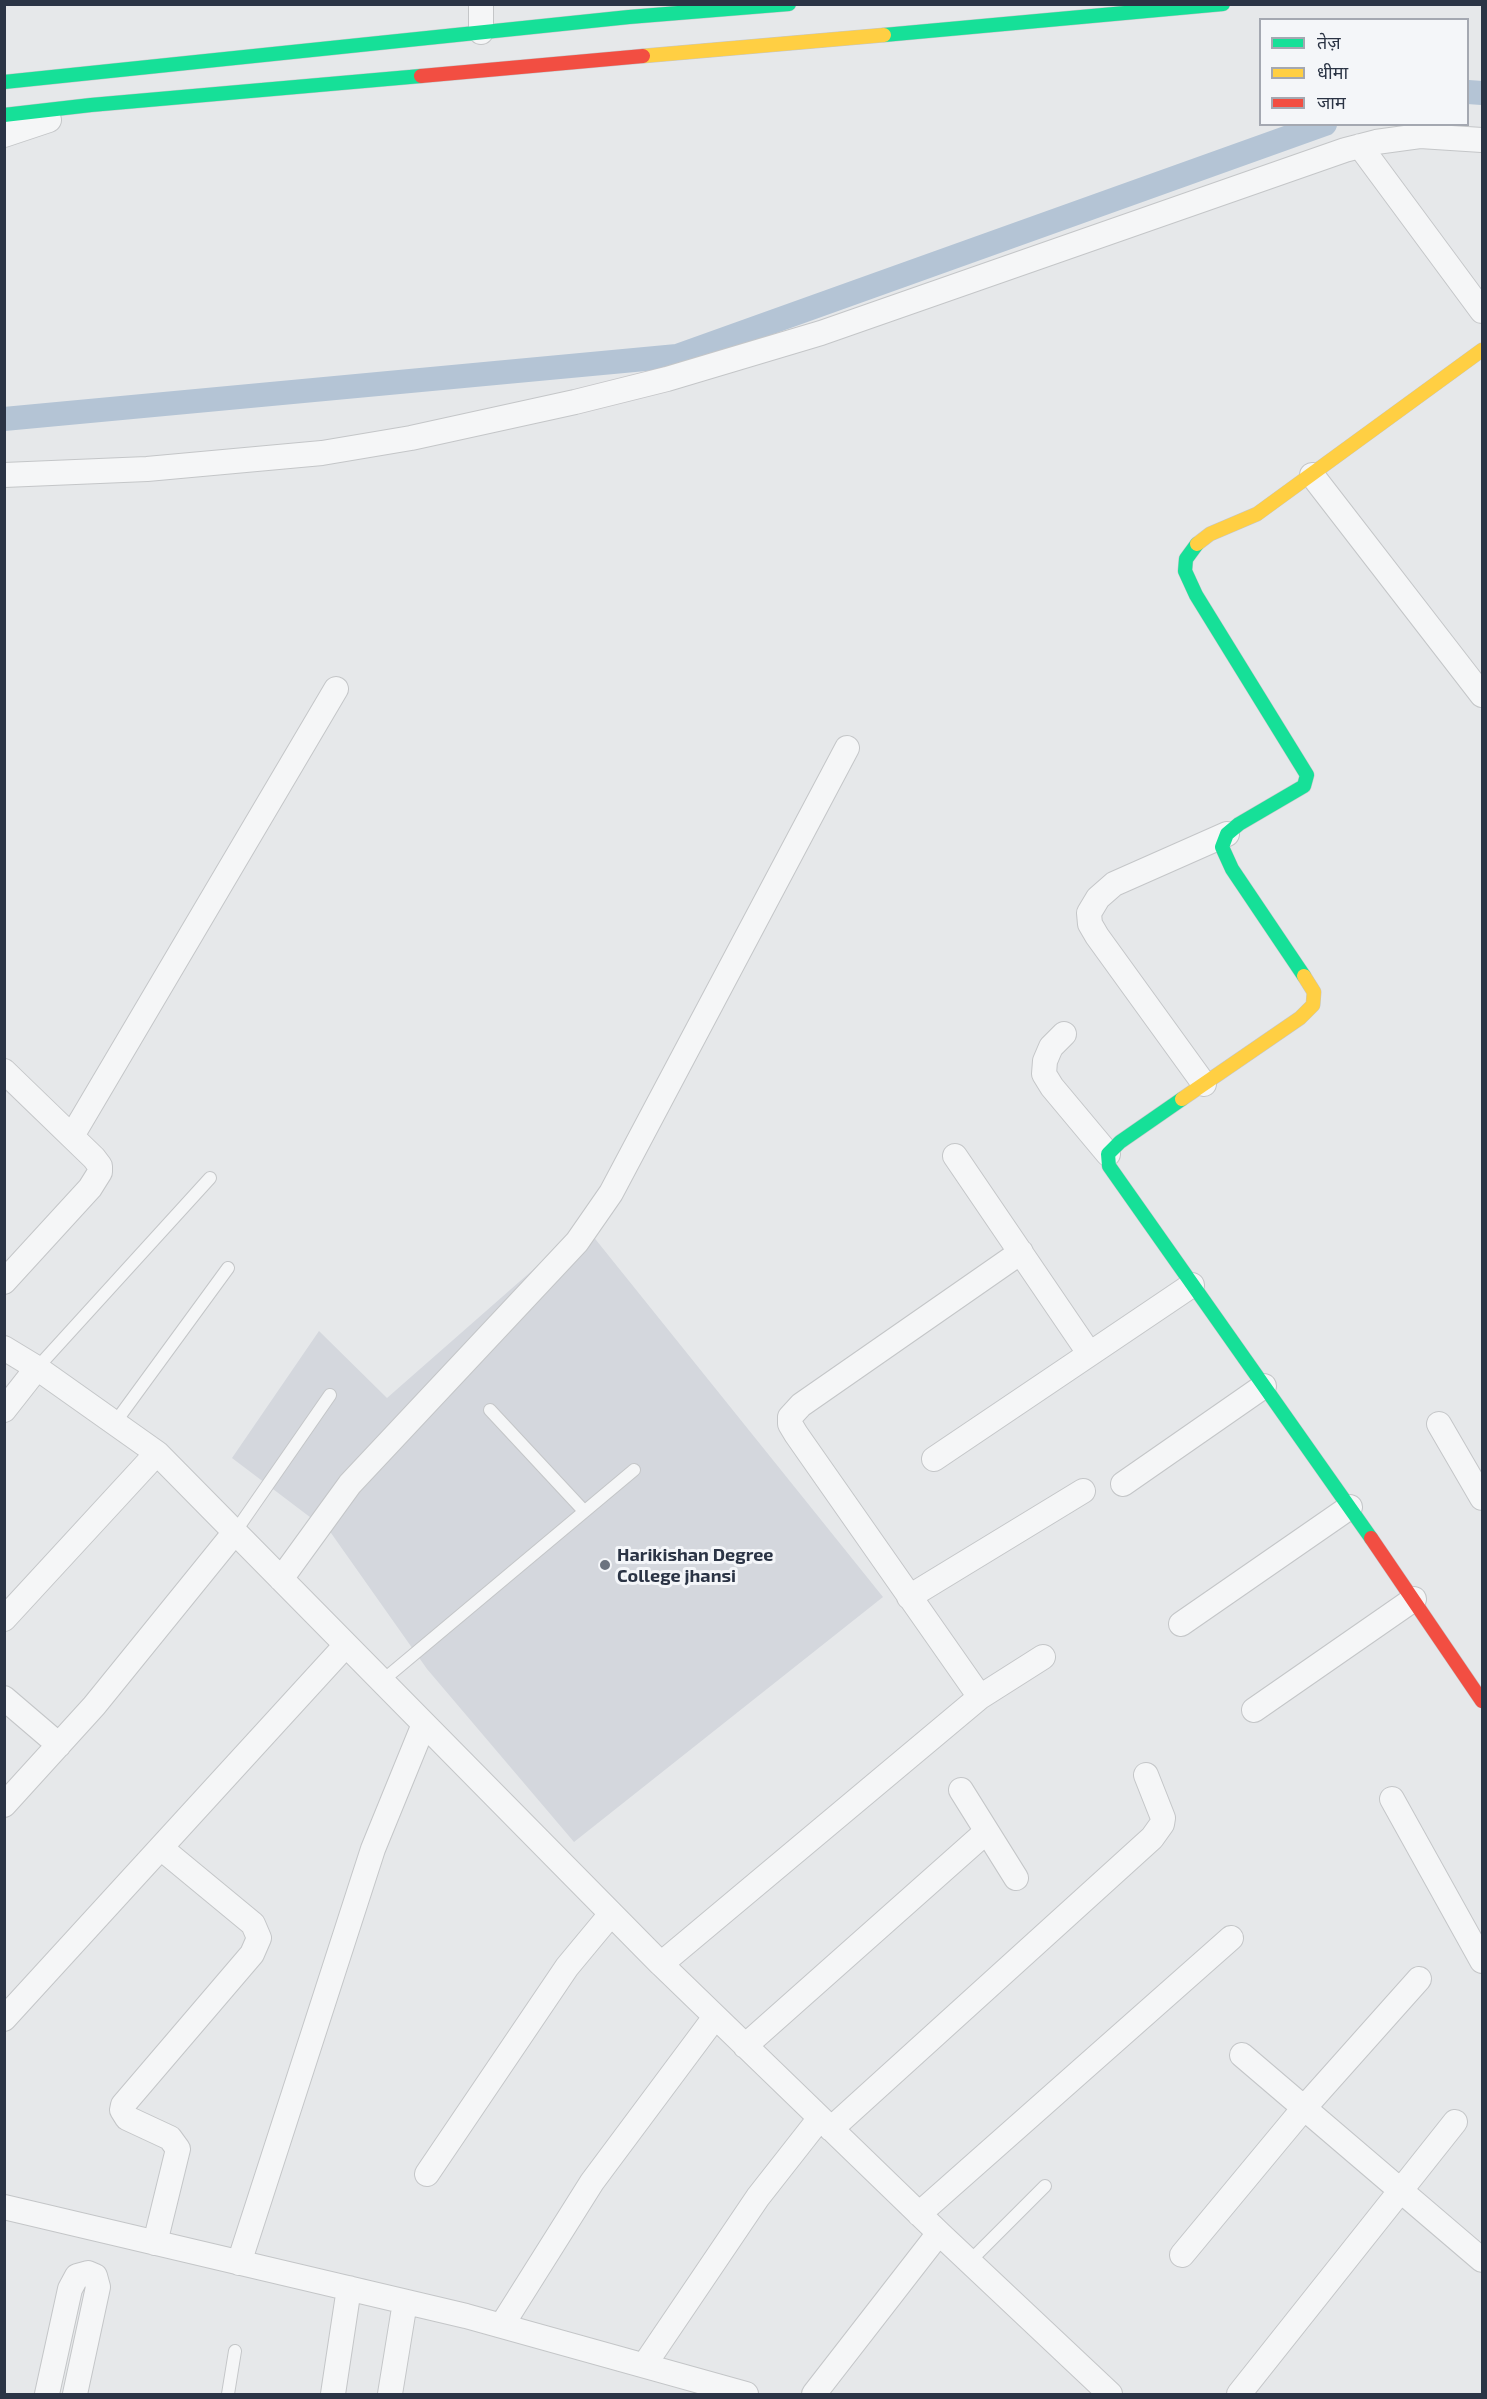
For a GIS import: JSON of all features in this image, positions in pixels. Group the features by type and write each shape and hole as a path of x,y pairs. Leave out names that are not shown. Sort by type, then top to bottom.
{"main road":[{"path":"4,82 481,32 789,4"},
{"path":"4,115 91,105 941,31 1223,4"},
{"path":"1482,350 1257,514 1210,534 1195,546 1186,559 1185,572 1196,595 1307,775 1304,786 1239,824 1227,834 1222,847 1232,869 1314,992 1313,1005 1300,1018 1120,1142 1108,1154 1109,1166 1350,1507 1482,1701"}],"street":[{"path":"481,4 481,32"},
{"path":"4,65 85,73"},
{"path":"4,135 91,105"},
{"path":"4,475 147,469 322,453 411,438 608,394 821,333 1360,146 1420,136 1482,140"},
{"path":"1360,146 1482,311"},
{"path":"1312,475 1482,695"},
{"path":"72,1136 336,689"},
{"path":"281,1579 350,1484 577,1242 611,1193 847,748"},
{"path":"1204,1084 1097,936 1090,924 1089,913 1098,898 1114,884 1227,834"},
{"path":"1064,1034 1051,1047 1045,1061 1044,1074 1052,1087 1108,1154"},
{"path":"4,1071 100,1166 97,1180 4,1282"},
{"path":"955,1156 1089,1353"},
{"path":"980,1698 796,1434 790,1424 790,1417 801,1405 1021,1252"},
{"path":"934,1459 1192,1285"},
{"path":"4,1348 37,1368 157,1453 661,1964 939,2234 1110,2394"},
{"path":"4,1410 37,1368"},
{"path":"1122,1485 1264,1386"},
{"path":"1439,1424 1482,1498"},
{"path":"4,1619 157,1453"},
{"path":"909,1597 1083,1491"},
{"path":"1181,1624 1350,1507"},
{"path":"4,1805 147,1643 235,1532"},
{"path":"1254,1710 1414,1599"},
{"path":"4,2019 346,1645"},
{"path":"661,1964 980,1698 1043,1657"},
{"path":"4,1698 59,1745"},
{"path":"239,2263 373,1849 424,1724"},
{"path":"645,2364 758,2197 825,2123 1152,1838 1164,1818 1146,1775"},
{"path":"961,1790 1016,1878"},
{"path":"1392,1799 1482,1961"},
{"path":"745,2046 986,1832"},
{"path":"155,2243 178,2149 170,2138 127,2118 122,2110 123,2105 252,1954 259,1938 253,1924 161,1848"},
{"path":"427,2174 567,1967 611,1914"},
{"path":"919,2214 1231,1938"},
{"path":"1182,2255 1304,2108 1419,1979"},
{"path":"502,2325 592,2182 715,2017"},
{"path":"1242,2055 1482,2260"},
{"path":"1239,2394 1455,2122"},
{"path":"4,2207 502,2325 746,2394"},
{"path":"814,2394 939,2234"},
{"path":"47,2394 70,2289 77,2276 88,2273 95,2276 98,2287 75,2394"},
{"path":"333,2394 349,2288"},
{"path":"390,2394 405,2302"}],"lane":[{"path":"37,1368 210,1178"},
{"path":"114,1424 228,1268"},
{"path":"235,1532 330,1395"},
{"path":"490,1410 584,1511"},
{"path":"382,1681 634,1470"},
{"path":"969,2262 1045,2186"},
{"path":"228,2394 235,2351"}],"shaded area":[{"name":"Harikishan Degree College jhansi","path":"584,1225 883,1597 574,1842 427,1669 331,1533 232,1458 319,1331 387,1398"}],"waterway":[{"path":"1469,92 1482,93"},
{"path":"4,419 677,356 1319,126"}],"traffic: fast":[{"path":"4,82 629,17 789,4"},
{"path":"884,35 1223,4"},
{"path":"4,115 91,105 421,76"},
{"path":"1197,544 1186,559 1185,571 1196,595 1307,775 1304,786 1239,824 1227,834 1222,847 1232,869 1304,976"},
{"path":"1182,1099 1120,1142 1108,1154 1109,1166 1371,1538"}],"traffic: slow":[{"path":"643,56 884,35"},
{"path":"1197,544 1210,534 1257,514 1482,350"},
{"path":"1182,1099 1300,1018 1313,1005 1314,992 1304,976"}],"traffic: jam":[{"path":"421,76 643,56"},
{"path":"1371,1538 1482,1701"}],"place":[{"name":"Harikishan Degree College jhansi","path":"605,1565"}]}
